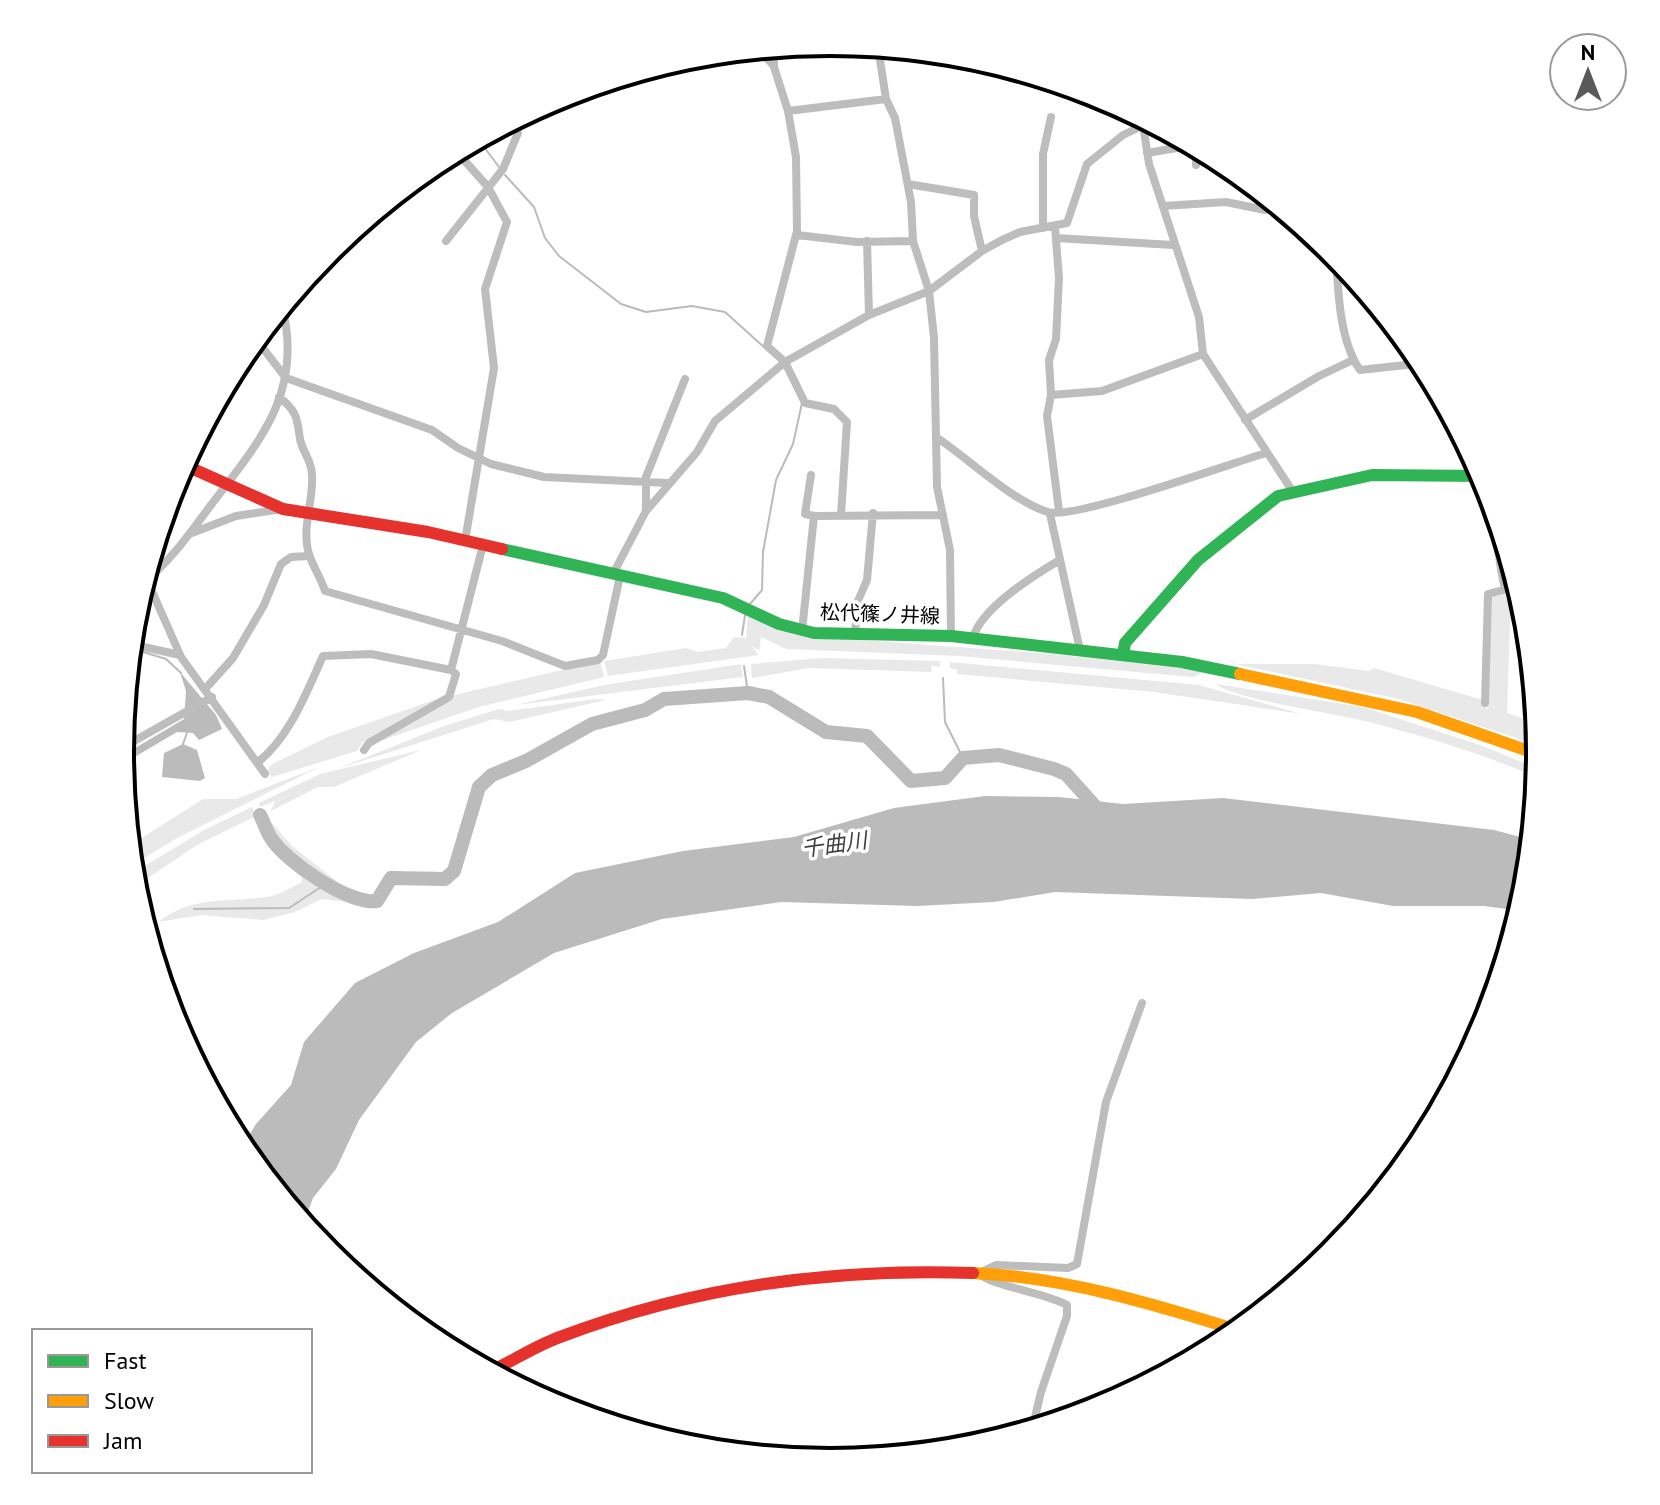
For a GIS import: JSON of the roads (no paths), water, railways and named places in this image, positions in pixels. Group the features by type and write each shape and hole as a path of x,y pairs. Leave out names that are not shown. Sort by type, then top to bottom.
{"main road":[{"name":"松代篠ノ井線","path":"194,470 283,509 428,532 723,598 802,631 855,636 951,636 1193,664 1350,695 1465,727 1526,750"},
{"path":"1123,655 1125,643 1138,625 1198,560 1278,496 1372,475 1469,476"},
{"path":"501,1366 548,1342 618,1316 746,1284 818,1273 893,1270 979,1273 1057,1281 1137,1296 1225,1326"}],"street":[{"path":"880,57 886,99 895,118 908,184 913,241 929,291 937,487 950,550 951,636"},
{"path":"774,58 788,111 797,169 797,235 767,346 785,362 805,403 834,409 847,422 841,515"},
{"path":"767,59 774,67"},
{"path":"788,111 886,99"},
{"path":"1043,228 1043,154 1051,117"},
{"path":"279,397 294,409 301,427 300,441 310,460 313,476 308,513 309,556 325,591 462,629 565,666 598,660 603,655 617,575 646,511 697,452 726,409 785,362 869,315 929,291 982,251 1020,232 1067,223 1087,164 1135,127"},
{"path":"446,241 501,171 517,131"},
{"path":"1143,131 1173,245 1199,317 1203,354 1293,492"},
{"path":"1147,153 1177,149"},
{"path":"464,160 488,187 505,213 507,231 489,270 485,289 494,368 465,541"},
{"path":"1196,160 1196,165"},
{"path":"908,184 974,195 974,216 982,251"},
{"path":"1163,206 1226,202 1266,210"},
{"path":"1055,227 1059,278 1056,339 1049,360 1051,395 1047,436 1058,561 1080,650"},
{"path":"797,235 913,241"},
{"path":"1056,238 1173,245"},
{"path":"867,241 869,315"},
{"path":"1337,275 1353,360 1360,370 1409,365"},
{"path":"159,567 188,536 263,440 286,378 288,336 285,319"},
{"path":"263,348 286,378 432,430 458,448 491,464 544,477 668,483"},
{"path":"1051,395 1102,391 1203,354"},
{"path":"1245,420 1274,400 1353,360"},
{"path":"646,511 644,482 685,379"},
{"path":"936,437 975,463 1003,487 1054,512 1107,504 1266,453"},
{"path":"811,475 805,514 943,515"},
{"path":"188,536 236,516 283,509"},
{"path":"855,636 857,603 867,580 873,513"},
{"path":"802,631 814,516"},
{"path":"451,670 483,545"},
{"path":"1485,703 1488,594 1505,589 1496,549"},
{"path":"134,740 208,695 264,605 281,564 291,557 309,556"},
{"path":"973,638 975,631 1004,599 1058,561"},
{"path":"151,597 180,655 265,774"},
{"path":"142,647 180,655"},
{"path":"257,763 273,750 289,726 323,656 371,654 451,670 456,674 449,697 369,743 364,750"},
{"path":"1035,1418 1067,1316 1067,1305 1018,1286 987,1280 979,1273 996,1265 1068,1268 1077,1264 1106,1102 1142,1003"}],"water":[{"path":"180,672 216,715 222,729 199,740 193,733 177,732 134,757 134,749 184,719 186,691"},
{"path":"183,744 197,750 205,778 200,781 162,777 164,753"},
{"name":"千曲川","path":"985,796 1059,797 1123,804 1223,798 1494,830 1522,837 1508,909 1484,906 1393,906 1321,893 1252,899 1055,892 994,902 917,906 781,902 662,919 554,953 452,1013 416,1042 359,1120 336,1169 313,1198 307,1213 249,1136 291,1085 304,1042 355,983 414,953 498,922 575,873 683,851 794,837 894,808"}],"waterway":[{"path":"485,148 499,167"},
{"path":"505,175 534,207 545,238 559,256 621,304 646,312 692,306 725,312 765,348"},
{"path":"750,604 762,590 763,552 776,480 793,444 802,403"},
{"path":"742,635 745,615"},
{"path":"141,651 166,659 181,673"},
{"path":"744,666 748,693"},
{"path":"943,678 945,722 963,758"},
{"path":"260,815 278,847 303,869 351,896 377,901 391,878 445,879 454,871 479,787 492,775 526,761 592,724 645,710 664,699 748,693 769,697 826,732 867,736 911,781 945,778 963,758 999,755 1066,774 1101,813"},
{"path":"183,744 188,730"},
{"path":"194,909 289,908 324,885"}]}
